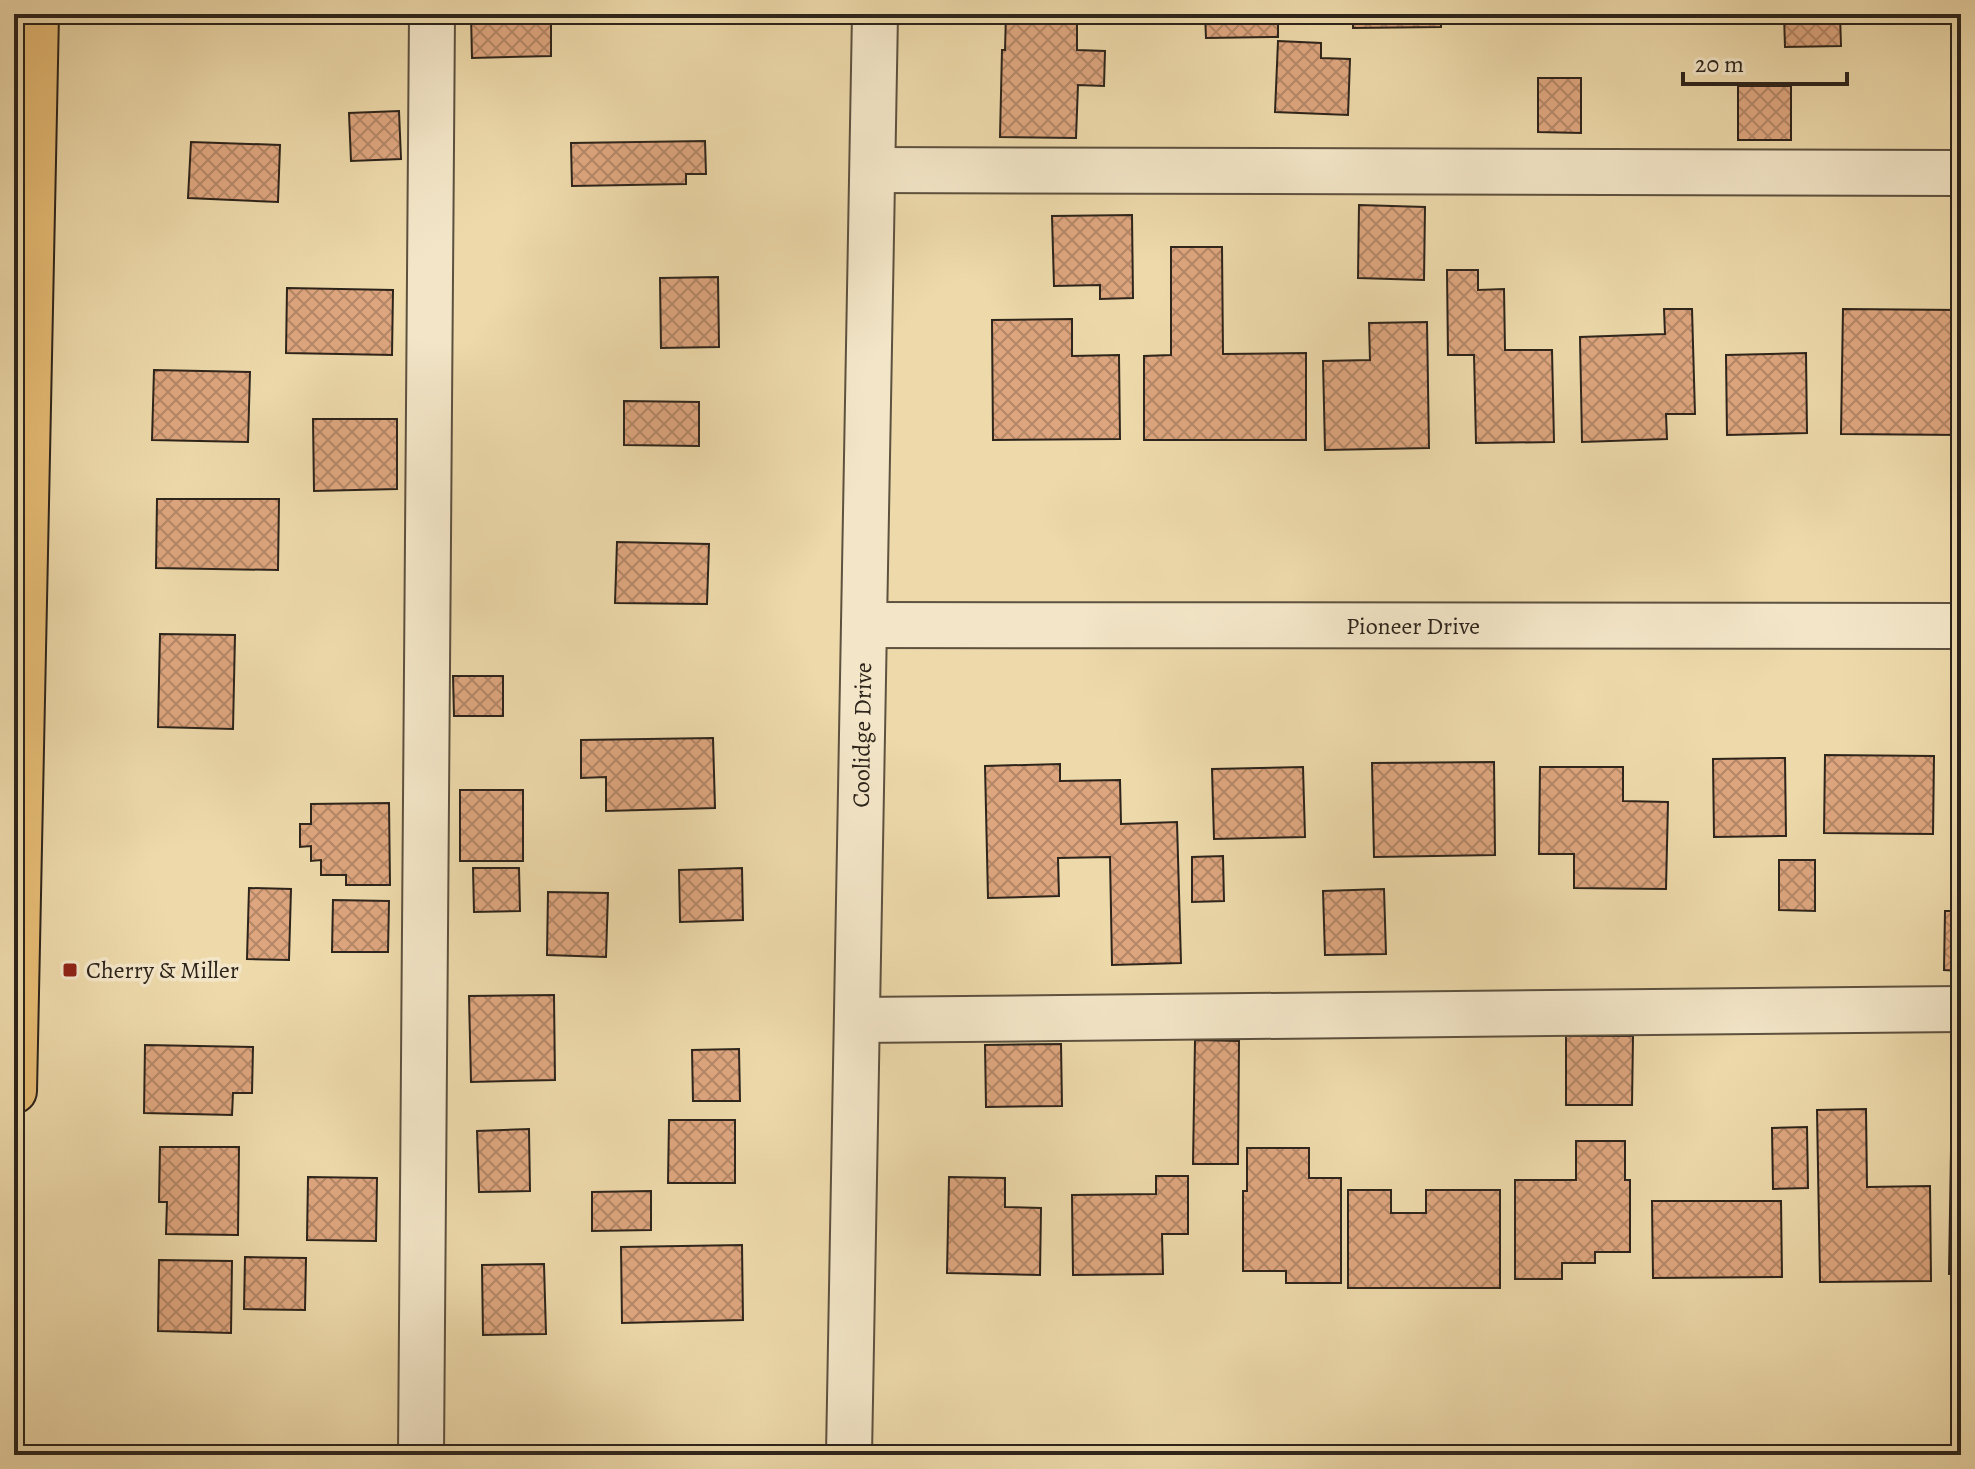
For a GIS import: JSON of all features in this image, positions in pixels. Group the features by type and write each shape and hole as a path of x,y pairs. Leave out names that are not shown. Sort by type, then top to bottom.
{"main road":[{"path":"14,1091 36,14"},
{"path":"14,36 34,95"}],"street":[{"path":"421,1455 432,14"},
{"name":"Coolidge Drive","path":"849,1455 875,14"},
{"path":"873,170 1961,173"},
{"name":"Pioneer Drive","path":"864,625 1961,626"},
{"path":"857,1020 1961,1009"}],"building":[{"path":"471,14 551,14 551,56 472,58"},
{"path":"1006,14 1077,14 1077,50 1105,51 1104,86 1078,85 1076,138 1000,137"},
{"path":"1205,14 1278,14 1278,37 1206,38"},
{"path":"1353,14 1441,14 1441,27 1353,28"},
{"path":"1488,14 1542,14 1542,20 1488,19"},
{"path":"1784,14 1840,14 1841,46 1785,47"},
{"path":"1278,41 1321,43 1321,58 1350,59 1348,115 1275,112"},
{"path":"1538,78 1581,78 1581,133 1538,132"},
{"path":"1738,86 1791,86 1791,140 1738,140"},
{"path":"399,111 401,159 351,161 349,113"},
{"path":"705,141 706,174 686,174 686,184 572,186 571,143"},
{"path":"191,142 280,145 278,202 188,198"},
{"path":"1359,205 1425,207 1424,280 1358,278"},
{"path":"1132,215 1133,298 1100,299 1100,285 1054,286 1052,216"},
{"path":"1171,247 1222,247 1223,354 1306,353 1306,440 1144,440 1144,356 1171,355"},
{"path":"1447,270 1478,270 1478,290 1504,289 1505,350 1552,350 1554,442 1476,443 1474,355 1448,355"},
{"path":"718,277 719,347 661,348 660,278"},
{"path":"287,288 393,290 392,355 286,353"},
{"path":"1664,309 1692,309 1695,414 1666,414 1667,439 1582,442 1580,337 1665,334"},
{"path":"1843,309 1961,310 1961,435 1841,434"},
{"path":"1072,319 1072,356 1119,355 1120,439 993,440 992,320"},
{"path":"1427,322 1429,448 1325,450 1323,361 1370,360 1369,323"},
{"path":"1806,353 1807,433 1727,435 1726,355"},
{"path":"154,370 250,372 248,442 152,440"},
{"path":"624,401 699,402 699,446 624,445"},
{"path":"313,419 397,419 397,489 314,491"},
{"path":"157,499 279,499 278,570 156,568"},
{"path":"617,542 709,544 707,604 615,603"},
{"path":"160,634 235,635 233,729 158,727"},
{"path":"453,676 503,676 503,716 454,716"},
{"path":"713,738 715,808 606,811 606,777 581,778 581,740"},
{"path":"1825,755 1934,756 1933,834 1824,833"},
{"path":"1785,758 1786,836 1714,837 1713,759"},
{"path":"1956,760 1961,760 1961,841 1954,841"},
{"path":"1494,762 1495,855 1374,857 1372,763"},
{"path":"1060,764 1060,781 1120,780 1121,824 1177,822 1181,963 1112,965 1110,857 1058,858 1059,896 988,898 985,766"},
{"path":"1303,767 1305,837 1214,839 1212,769"},
{"path":"1540,767 1623,767 1623,801 1668,802 1666,889 1574,888 1574,854 1539,854"},
{"path":"460,790 523,790 523,861 460,861"},
{"path":"389,803 390,885 346,885 346,875 321,875 321,860 311,861 311,846 300,847 300,824 311,824 311,804"},
{"path":"1223,856 1224,901 1192,902 1192,857"},
{"path":"1779,860 1815,860 1815,911 1779,910"},
{"path":"473,868 519,868 520,911 474,912"},
{"path":"742,868 743,920 680,922 679,870"},
{"path":"249,888 291,889 289,960 247,959"},
{"path":"1384,889 1386,954 1325,955 1323,891"},
{"path":"548,892 608,893 606,957 547,955"},
{"path":"333,900 389,901 388,952 332,952"},
{"path":"1945,911 1961,911 1961,971 1944,970"},
{"path":"554,995 555,1080 471,1082 469,996"},
{"path":"1566,1036 1633,1036 1632,1105 1566,1105"},
{"path":"1195,1040 1239,1041 1238,1164 1193,1164"},
{"path":"1061,1044 1062,1106 986,1107 985,1045"},
{"path":"145,1045 253,1047 252,1093 233,1093 232,1115 144,1113"},
{"path":"739,1049 740,1101 693,1101 692,1050"},
{"path":"1866,1109 1867,1187 1930,1186 1931,1281 1820,1282 1817,1110"},
{"path":"669,1120 735,1120 735,1183 668,1183"},
{"path":"1807,1127 1808,1188 1773,1189 1772,1128"},
{"path":"529,1129 530,1191 479,1192 477,1131"},
{"path":"1576,1141 1625,1141 1625,1180 1630,1180 1630,1252 1595,1252 1595,1263 1562,1263 1562,1279 1515,1279 1515,1180 1576,1180"},
{"path":"160,1147 239,1147 238,1235 166,1234 167,1202 159,1202"},
{"path":"1247,1148 1309,1148 1309,1178 1341,1178 1341,1283 1286,1283 1286,1271 1243,1271 1243,1191 1247,1191"},
{"path":"1951,1149 1961,1149 1961,1274 1949,1274"},
{"path":"1156,1176 1188,1176 1188,1234 1162,1234 1163,1274 1073,1275 1072,1195 1156,1194"},
{"path":"308,1177 377,1178 376,1241 307,1240"},
{"path":"949,1177 1005,1178 1005,1207 1041,1208 1040,1275 947,1273"},
{"path":"1348,1190 1391,1190 1391,1213 1426,1213 1426,1190 1500,1190 1500,1288 1348,1288"},
{"path":"651,1191 651,1230 592,1231 592,1192"},
{"path":"1652,1201 1781,1201 1782,1277 1653,1278"},
{"path":"742,1245 743,1320 622,1323 621,1247"},
{"path":"245,1257 306,1258 305,1310 244,1309"},
{"path":"159,1260 232,1261 231,1333 158,1331"},
{"path":"544,1264 546,1334 483,1335 482,1265"}],"place":[{"name":"Cherry & Miller","path":"70,970"}]}
